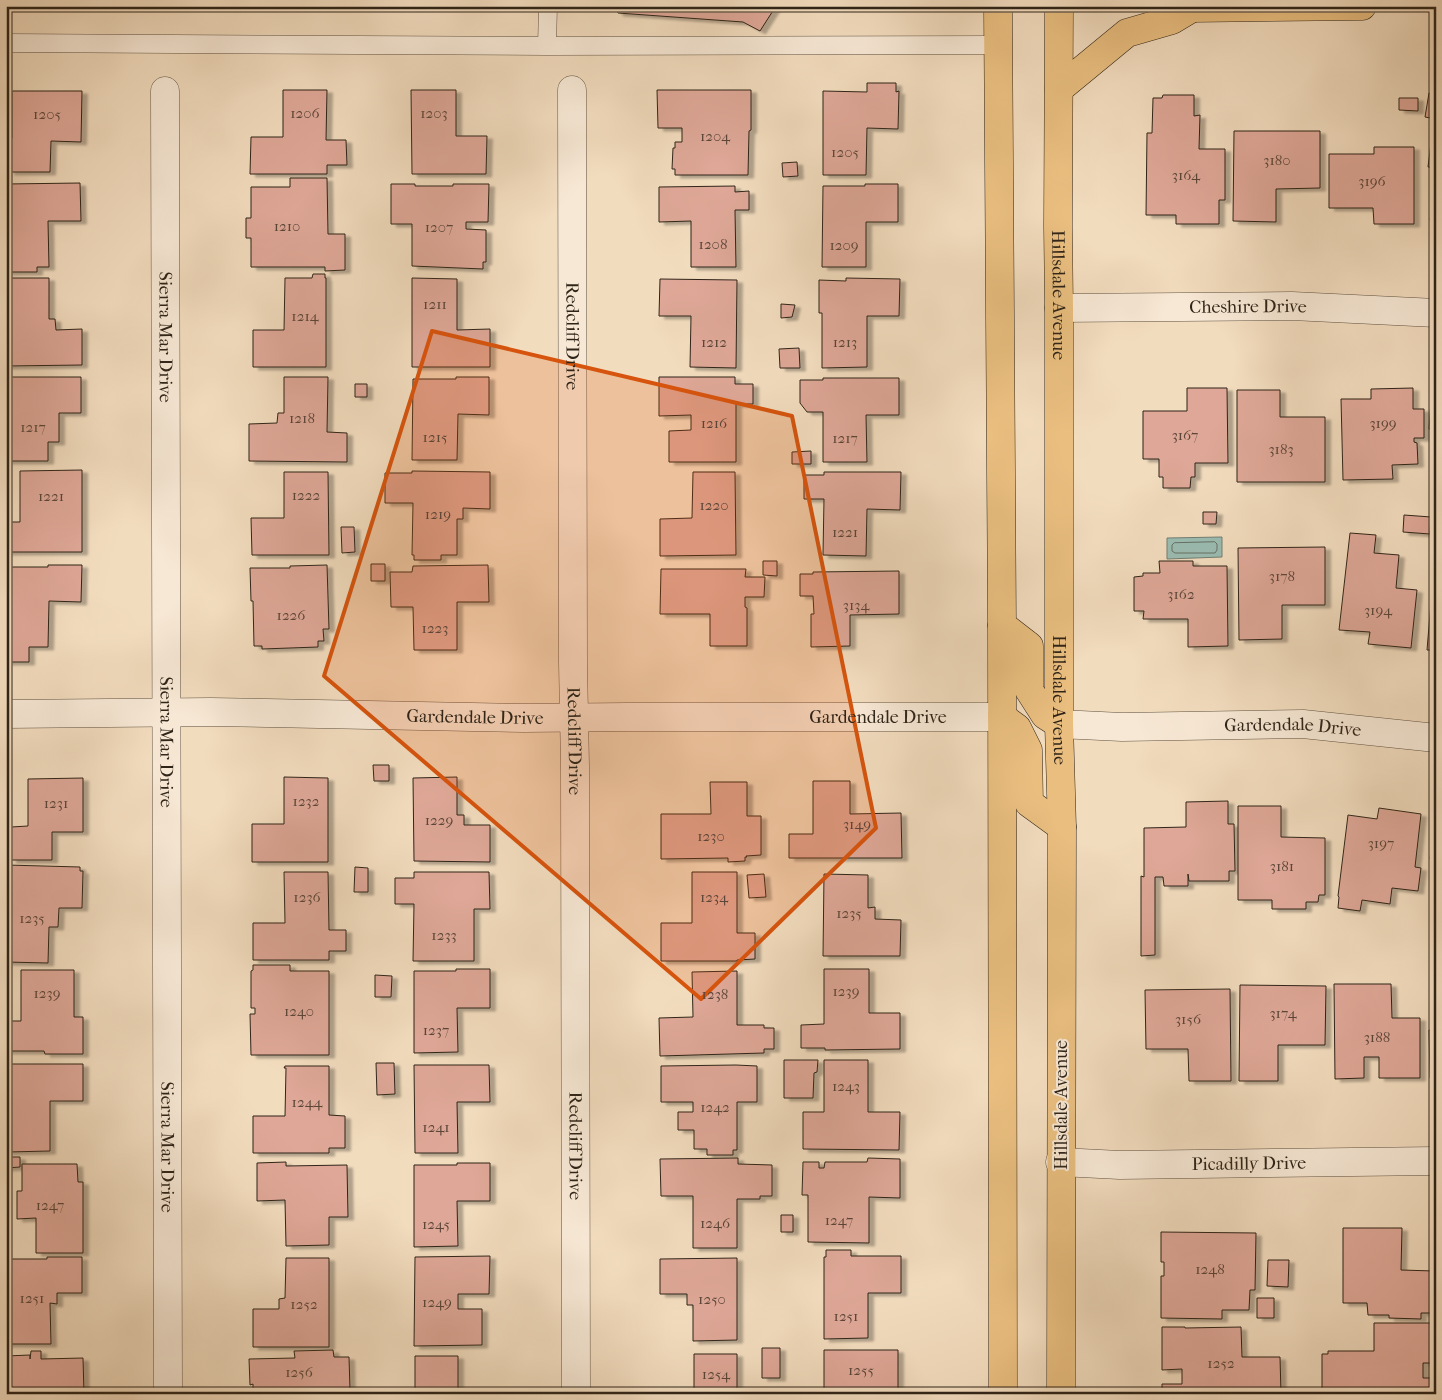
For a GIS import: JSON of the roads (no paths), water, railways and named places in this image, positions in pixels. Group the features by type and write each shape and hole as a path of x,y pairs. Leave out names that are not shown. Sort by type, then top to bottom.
{"main road":[{"path":"998,6 1002,625 1003,1394"},
{"name":"Hillsdale Avenue","path":"1059,6 1059,724 1062,827 1061,1394"},
{"path":"1059,89 1127,33 1172,20 1191,7 1362,6"},
{"path":"1002,625 1028,646 1030,690 1045,715 1059,724"},
{"path":"1002,717 1016,728 1028,750 1029,802 1062,827"}],"street":[{"name":"Redcliff Drive","path":"572,90 576,1394"},
{"name":"Sierra Mar Drive","path":"165,91 168,1394"},
{"name":"Cheshire Drive","path":"1059,308 1292,306 1436,313"},
{"name":"Gardendale Drive","path":"6,714 167,712 575,718 1002,717"},
{"name":"Gardendale Drive","path":"1059,724 1122,727 1303,724 1436,738"},
{"name":"Picadilly Drive","path":"1060,1162 1120,1165 1436,1161"}],"lane":[{"path":"547,46 548,6"},
{"path":"6,43 547,46 998,45"}],"water":[{"path":"1222,537 1222,557 1167,559 1167,538"}]}
